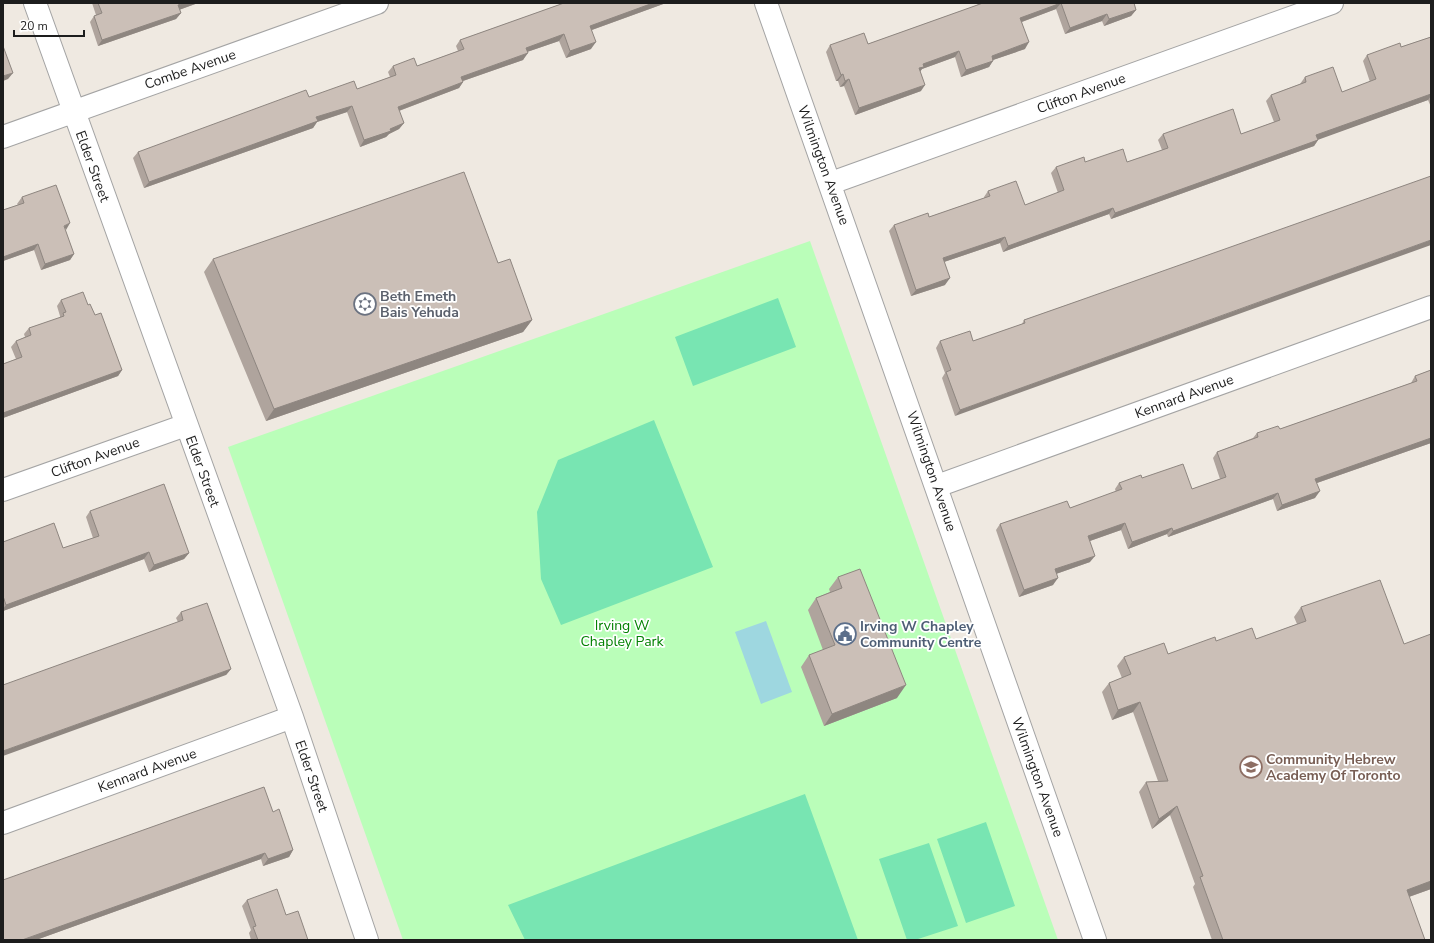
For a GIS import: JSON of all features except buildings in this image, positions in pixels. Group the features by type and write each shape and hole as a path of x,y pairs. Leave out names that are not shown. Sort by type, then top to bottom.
{"street":[{"name":"Elder Street","path":"35,3 292,717 367,940"},
{"name":"Combe Avenue","path":"3,137 377,3"},
{"name":"Wilmington Avenue","path":"766,3 831,183 1095,940"},
{"name":"Clifton Avenue","path":"831,183 1332,3"},
{"name":"Kennard Avenue","path":"937,486 1431,307"},
{"name":"Clifton Avenue","path":"3,490 186,425"},
{"name":"Kennard Avenue","path":"3,823 292,717"}],"green space":[{"name":"Irving W Chapley Park","path":"810,241 1058,940 403,940 228,447"},
{"path":"778,298 796,347 693,386 675,337"},
{"path":"654,420 713,567 561,625 541,579 537,512 558,460"},
{"path":"805,794 858,940 525,940 508,905"},
{"path":"986,822 1015,906 966,923 937,839"},
{"path":"929,843 958,926 915,940 907,940 879,859"}],"water":[{"path":"766,621 792,692 761,704 735,632"}],"place":[{"name":"Beth Emeth Bais Yehuda","path":"365,304"},
{"name":"Irving W Chapley Community Centre","path":"845,634"},
{"name":"Community Hebrew Academy Of Toronto","path":"1251,767"}]}
